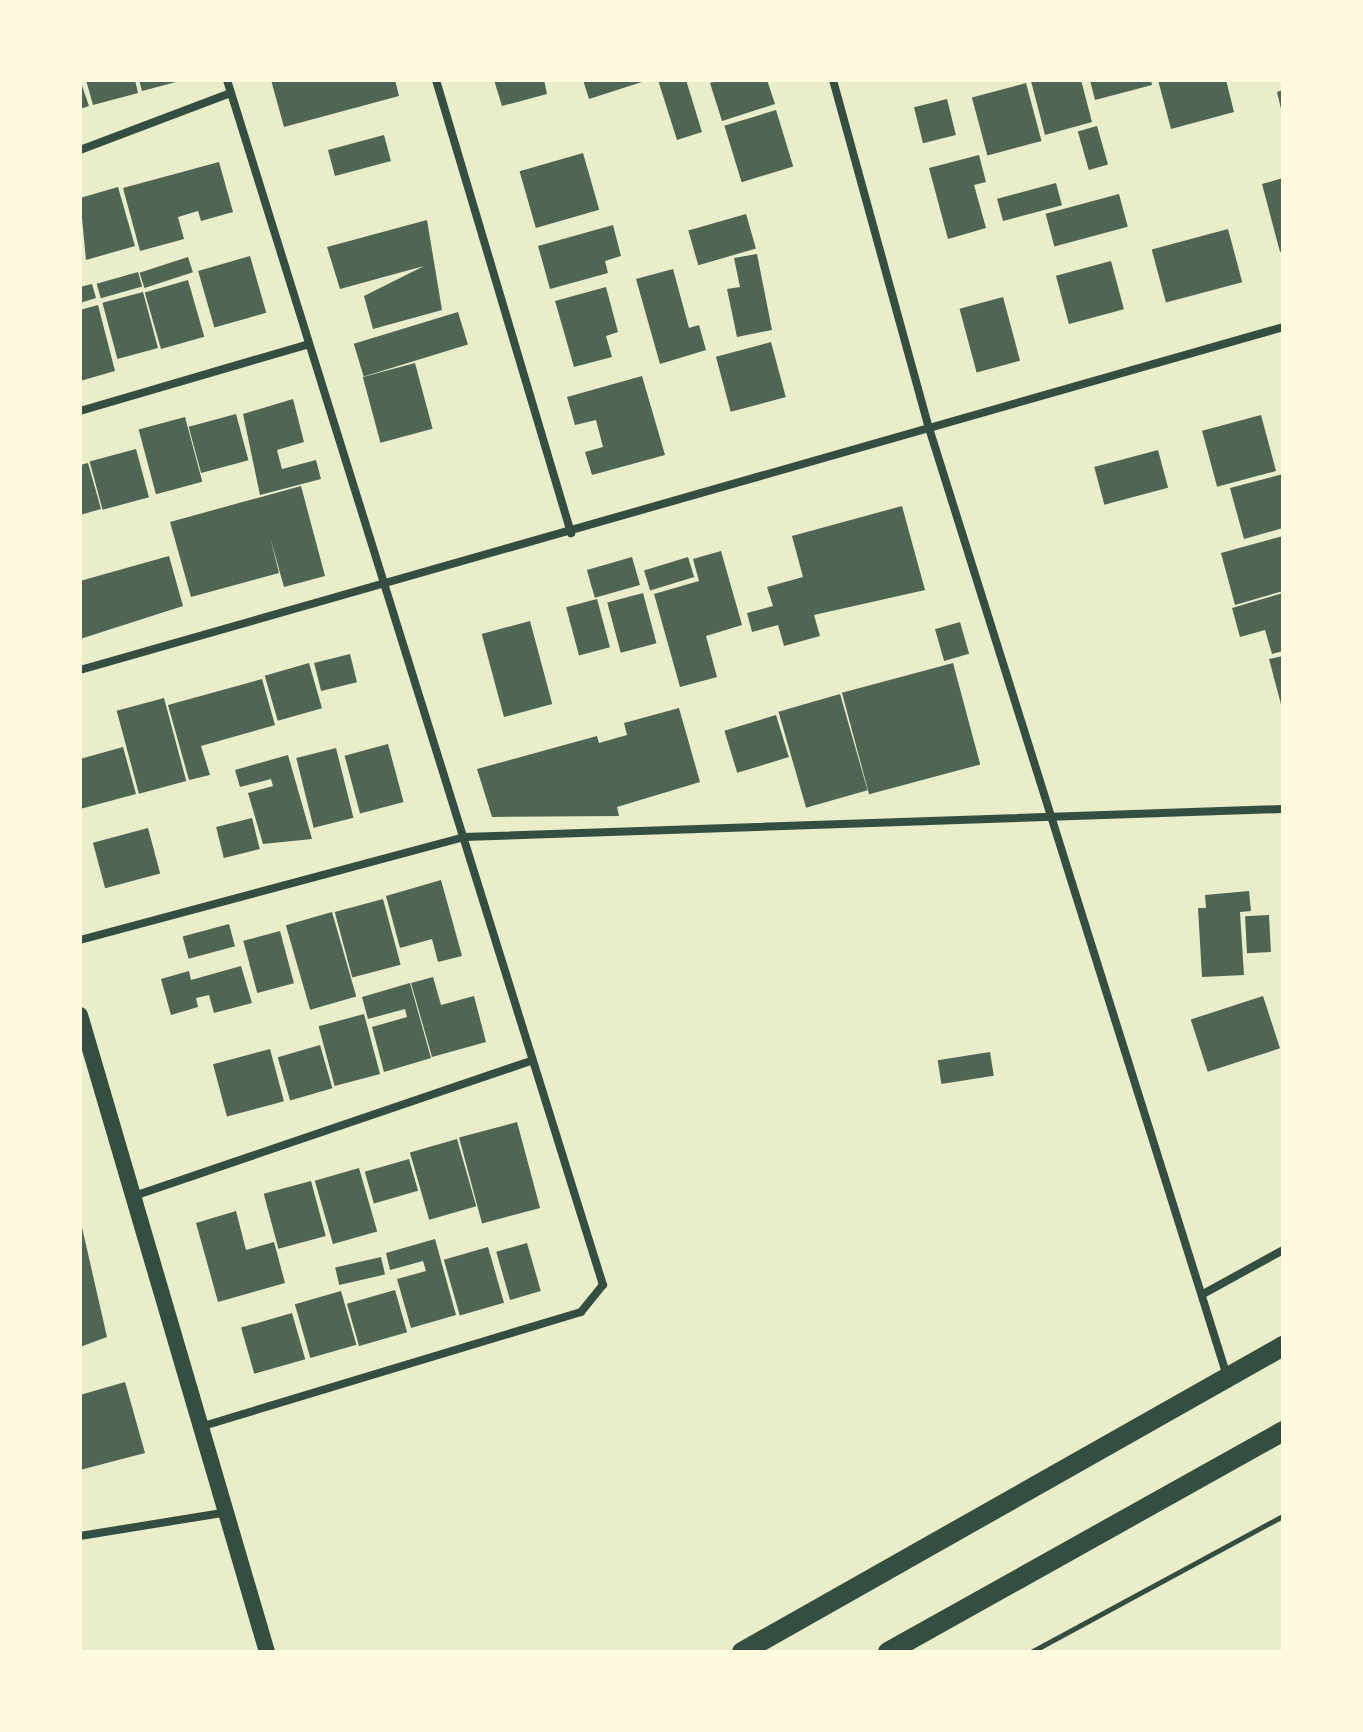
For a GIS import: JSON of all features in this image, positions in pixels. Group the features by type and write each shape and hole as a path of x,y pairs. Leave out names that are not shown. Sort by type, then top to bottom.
{"main road":[{"path":"80,1015 200,1427 222,1513 267,1652"},
{"path":"742,1652 1283,1346"},
{"path":"888,1652 1283,1431"}],"street":[{"path":"200,1427 581,1312 603,1285 596,1253 531,1061 464,837 306,345 227,80"},
{"path":"436,80 571,533"},
{"path":"833,80 929,428 1228,1376"},
{"path":"80,150 231,93"},
{"path":"80,670 571,533 1283,327"},
{"path":"80,411 306,345"},
{"path":"80,940 464,837 1052,822 1283,809"},
{"path":"133,1196 531,1061"},
{"path":"1203,1294 1283,1250"},
{"path":"80,1536 222,1513"}],"path":[{"path":"1031,1652 1283,1516"}],"building":[{"path":"80,80 89,106 80,109"},
{"path":"86,80 135,80 138,93 93,105"},
{"path":"139,80 180,80 180,81 142,91"},
{"path":"271,80 395,80 399,96 284,127"},
{"path":"494,80 544,80 547,94 502,106"},
{"path":"583,80 645,80 645,81 589,99"},
{"path":"658,80 686,80 702,132 677,140"},
{"path":"721,80 767,80 775,104 722,121 710,83"},
{"path":"1081,80 1092,122 1045,135 1031,81"},
{"path":"1090,80 1151,80 1152,85 1095,100"},
{"path":"1158,80 1226,80 1234,112 1171,129"},
{"path":"1026,83 1042,141 987,155 972,97"},
{"path":"1283,90 1283,112 1282,113 1277,92"},
{"path":"947,99 956,135 923,143 914,107"},
{"path":"776,110 793,166 742,182 724,126"},
{"path":"1097,126 1108,164 1089,170 1078,132"},
{"path":"384,135 391,161 335,176 328,150"},
{"path":"583,153 599,210 536,228 520,171"},
{"path":"979,155 986,182 974,185 986,228 948,239 929,168"},
{"path":"219,162 233,212 201,221 198,211 178,217 184,239 140,251 123,188"},
{"path":"1283,178 1283,251 1280,252 1262,184"},
{"path":"1056,183 1062,205 1003,221 997,199"},
{"path":"118,187 135,246 86,260 80,198"},
{"path":"1119,194 1128,227 1054,247 1046,214"},
{"path":"746,214 756,249 698,265 688,231"},
{"path":"427,220 442,310 373,329 364,296 424,266 340,289 327,247"},
{"path":"613,225 621,256 605,261 608,273 550,289 538,246"},
{"path":"1228,229 1242,282 1166,303 1152,249"},
{"path":"757,254 772,330 737,337 727,289 740,287 734,258"},
{"path":"250,256 266,313 214,328 198,271"},
{"path":"188,257 193,272 144,288 139,273"},
{"path":"1111,261 1124,309 1069,324 1056,276"},
{"path":"673,269 689,328 699,325 706,350 660,364 636,279"},
{"path":"138,272 142,286 101,298 97,284"},
{"path":"188,280 204,337 161,349 145,292"},
{"path":"92,284 96,298 80,303 80,287"},
{"path":"606,287 618,332 606,336 612,357 574,367 555,301"},
{"path":"143,292 158,348 117,359 102,303"},
{"path":"1003,297 1020,361 977,372 960,309"},
{"path":"98,305 115,371 80,381 80,310"},
{"path":"458,312 468,345 364,376 354,344"},
{"path":"771,342 786,397 731,412 716,357"},
{"path":"415,363 433,429 380,443 363,377"},
{"path":"642,376 665,455 592,475 585,452 603,447 596,420 575,425 567,397"},
{"path":"293,399 304,442 277,450 282,469 316,460 321,479 260,495 243,414"},
{"path":"236,414 248,460 201,473 189,427"},
{"path":"1261,415 1276,471 1217,487 1202,431"},
{"path":"185,417 202,482 156,494 139,429"},
{"path":"136,449 149,497 103,510 90,461"},
{"path":"1158,450 1168,488 1104,505 1094,467"},
{"path":"88,463 101,509 80,515 80,465"},
{"path":"1283,474 1283,528 1244,539 1230,488"},
{"path":"301,486 325,576 284,587 270,537 279,573 191,597 170,522"},
{"path":"902,506 925,590 814,615 820,636 784,646 778,625 752,632 747,613 773,606 767,587 803,577 792,536"},
{"path":"1283,536 1283,591 1235,605 1221,553"},
{"path":"721,551 742,625 706,636 717,677 680,687 654,594 699,581 693,559"},
{"path":"169,556 183,606 80,639 80,581"},
{"path":"632,557 640,585 595,598 587,570"},
{"path":"688,557 694,577 650,591 644,570"},
{"path":"643,593 656,643 621,653 607,603"},
{"path":"1283,593 1283,651 1272,654 1265,630 1240,637 1232,608"},
{"path":"597,599 610,647 579,656 566,607"},
{"path":"530,621 552,704 504,717 482,634"},
{"path":"960,622 969,654 944,661 935,629"},
{"path":"350,654 357,682 321,691 314,663"},
{"path":"1283,656 1283,708 1282,708 1269,659"},
{"path":"309,663 322,708 278,721 265,676"},
{"path":"953,663 980,764 869,794 842,693"},
{"path":"262,679 275,725 201,746 210,775 189,780 168,705"},
{"path":"840,694 868,790 806,808 778,712"},
{"path":"164,698 186,781 139,794 117,711"},
{"path":"679,708 700,782 617,807 619,816 492,817 477,769 597,736 599,743 627,735 624,723"},
{"path":"776,715 789,757 737,773 724,731"},
{"path":"388,744 404,802 360,814 345,756"},
{"path":"123,747 136,794 80,809 80,759"},
{"path":"336,748 353,818 314,828 296,758"},
{"path":"288,755 312,839 263,844 248,793 273,786 271,779 240,787 235,770"},
{"path":"252,818 260,849 224,858 216,827"},
{"path":"148,828 160,873 105,888 93,843"},
{"path":"441,880 462,956 438,962 432,939 400,948 386,896"},
{"path":"1249,891 1251,911 1240,912 1244,975 1202,977 1198,908 1206,908 1205,895"},
{"path":"383,899 401,965 352,978 335,912"},
{"path":"332,912 356,997 310,1010 286,925"},
{"path":"1269,915 1271,952 1247,953 1245,916"},
{"path":"229,924 235,946 189,959 183,936"},
{"path":"280,931 294,983 257,993 243,941"},
{"path":"241,966 252,1003 214,1013 209,995 196,998 198,1007 171,1015 161,979 189,971 191,980"},
{"path":"433,977 441,1005 474,996 486,1042 432,1057 411,983"},
{"path":"410,983 431,1058 384,1072 372,1027 407,1017 405,1009 368,1019 362,997"},
{"path":"1263,996 1280,1048 1208,1072 1191,1019"},
{"path":"364,1014 380,1074 335,1086 319,1026"},
{"path":"320,1045 332,1088 290,1100 278,1057"},
{"path":"270,1049 284,1101 227,1116 213,1064"},
{"path":"990,1052 994,1076 941,1084 938,1060"},
{"path":"517,1122 540,1208 482,1223 459,1138"},
{"path":"457,1139 476,1206 429,1220 410,1153"},
{"path":"409,1159 418,1191 374,1203 365,1172"},
{"path":"359,1168 377,1231 333,1244 315,1181"},
{"path":"311,1181 326,1236 278,1249 264,1194"},
{"path":"236,1211 246,1250 274,1242 285,1283 218,1302 196,1223"},
{"path":"80,1224 107,1337 80,1347"},
{"path":"435,1239 456,1315 411,1328 397,1279 426,1271 423,1261 390,1270 386,1253"},
{"path":"527,1243 541,1291 510,1300 496,1252"},
{"path":"488,1247 504,1303 460,1315 444,1260"},
{"path":"381,1257 385,1275 339,1285 335,1268"},
{"path":"395,1290 407,1332 359,1346 347,1304"},
{"path":"341,1291 356,1345 310,1358 295,1304"},
{"path":"292,1313 305,1359 254,1374 241,1328"},
{"path":"125,1382 145,1453 80,1470 80,1395"}]}
